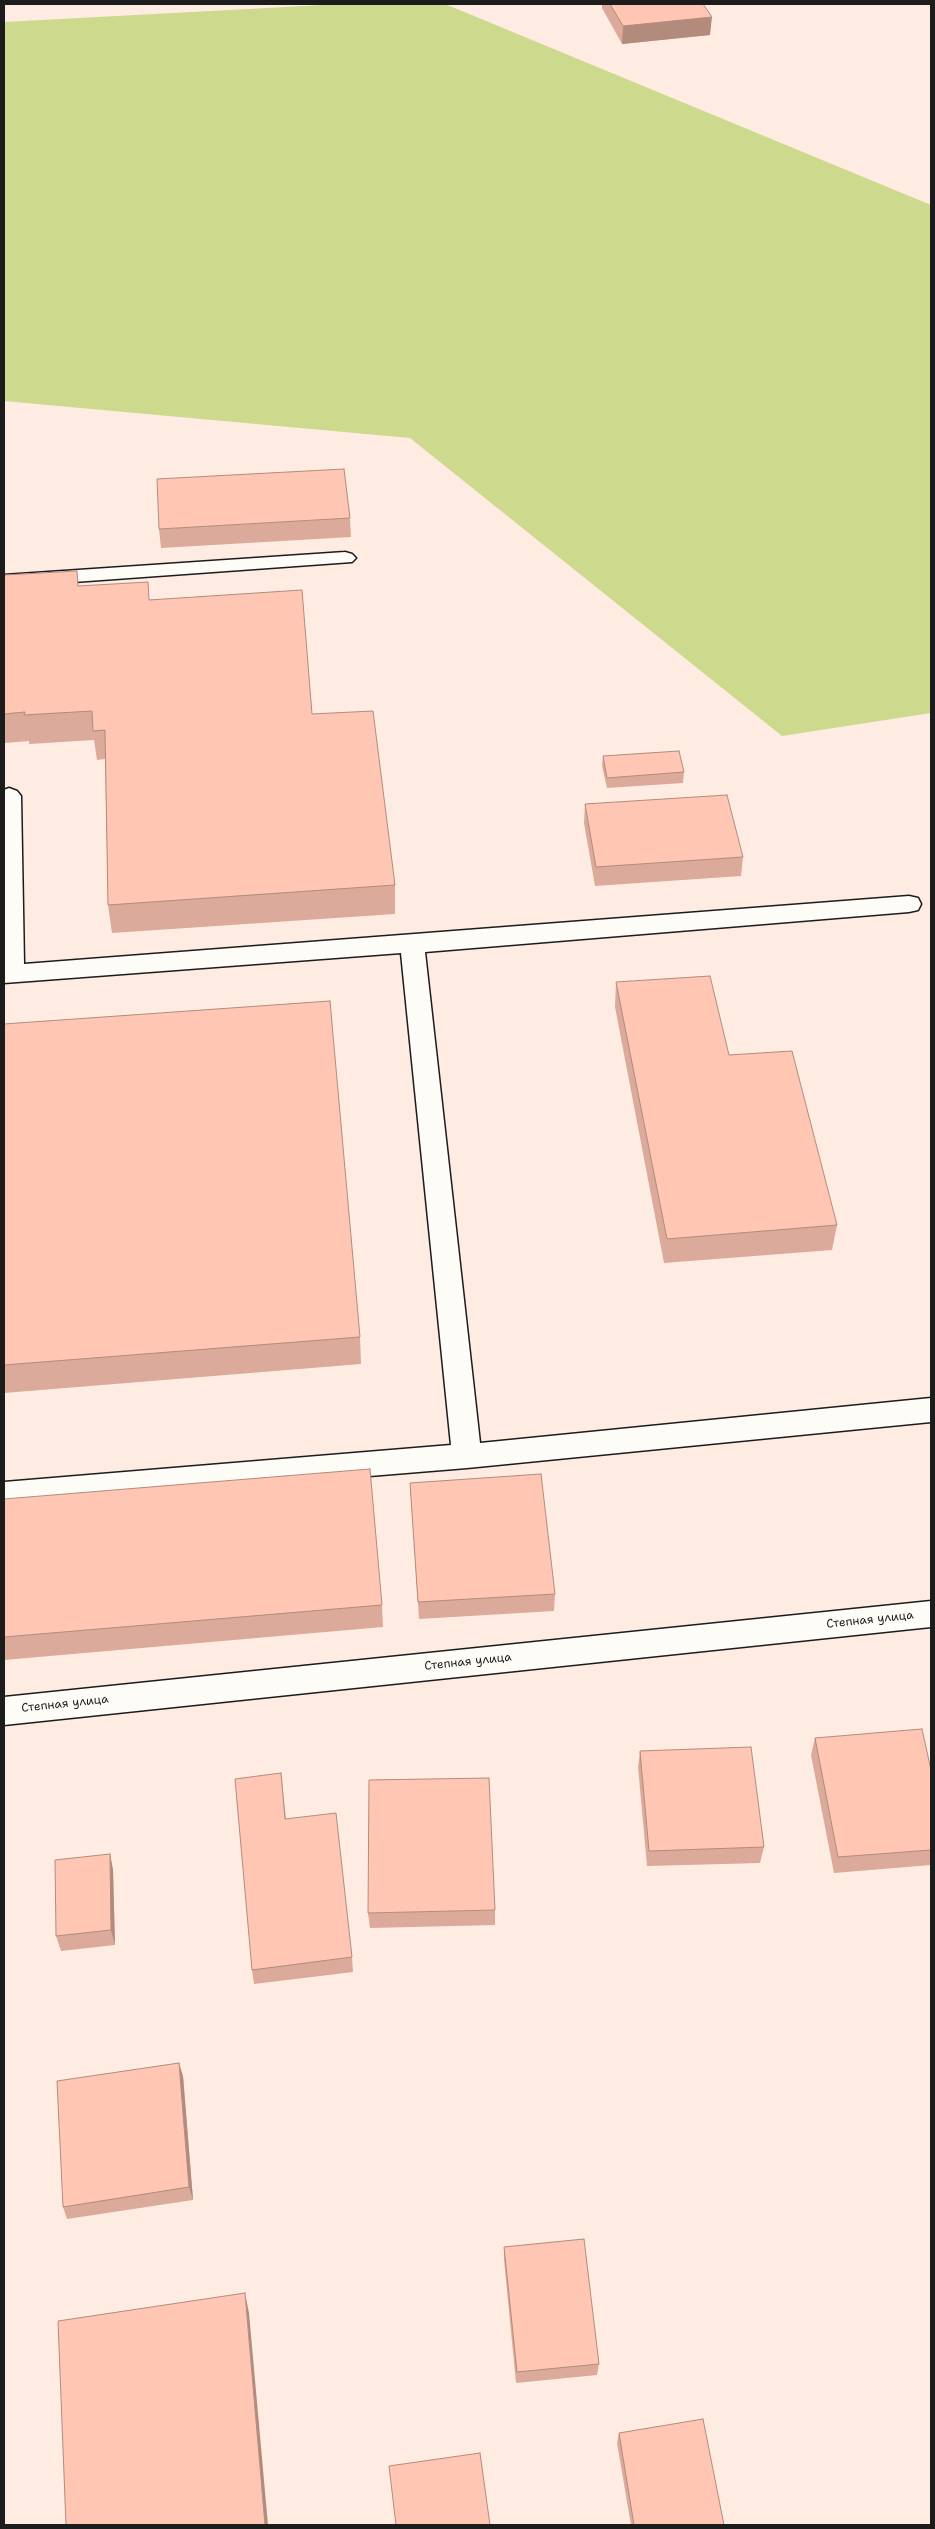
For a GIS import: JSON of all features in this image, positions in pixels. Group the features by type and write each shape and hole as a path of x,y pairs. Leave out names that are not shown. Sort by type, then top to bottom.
{"street":[{"path":"4,581 345,558"},
{"path":"8,796 8,974 908,904"},
{"path":"412,944 467,1456"},
{"path":"4,1494 467,1456 931,1410"},
{"name":"Степная улица","path":"4,1711 931,1614"}],"green space":[{"path":"342,4 445,4 931,205 931,713 782,736 410,438 4,401 4,22"}],"building":[{"path":"610,4 703,4 712,17 623,26"},
{"path":"344,469 350,518 159,529 157,479"},
{"path":"77,571 78,586 148,582 149,600 302,590 312,714 373,711 395,885 108,905 105,730 93,731 92,711 24,715 25,712 4,714 4,575"},
{"path":"679,751 684,772 607,778 603,756"},
{"path":"727,795 743,857 596,867 585,804"},
{"path":"710,976 729,1055 792,1051 837,1225 667,1239 616,982"},
{"path":"330,1001 360,1337 4,1365 4,1024"},
{"path":"370,1469 382,1605 4,1637 4,1499"},
{"path":"541,1474 555,1594 418,1602 410,1483"},
{"path":"922,1729 931,1770 931,1850 838,1857 815,1738"},
{"path":"751,1747 764,1847 649,1851 640,1751"},
{"path":"281,1773 285,1819 336,1813 352,1957 252,1970 235,1779"},
{"path":"489,1778 495,1910 368,1913 369,1780"},
{"path":"110,1854 111,1930 56,1936 55,1860"},
{"path":"179,2063 189,2187 63,2207 57,2081"},
{"path":"584,2239 599,2364 517,2372 504,2247"},
{"path":"245,2293 265,2525 66,2525 58,2321"},
{"path":"703,2419 724,2525 634,2525 619,2433"},
{"path":"480,2453 490,2525 396,2525 389,2466"}]}
